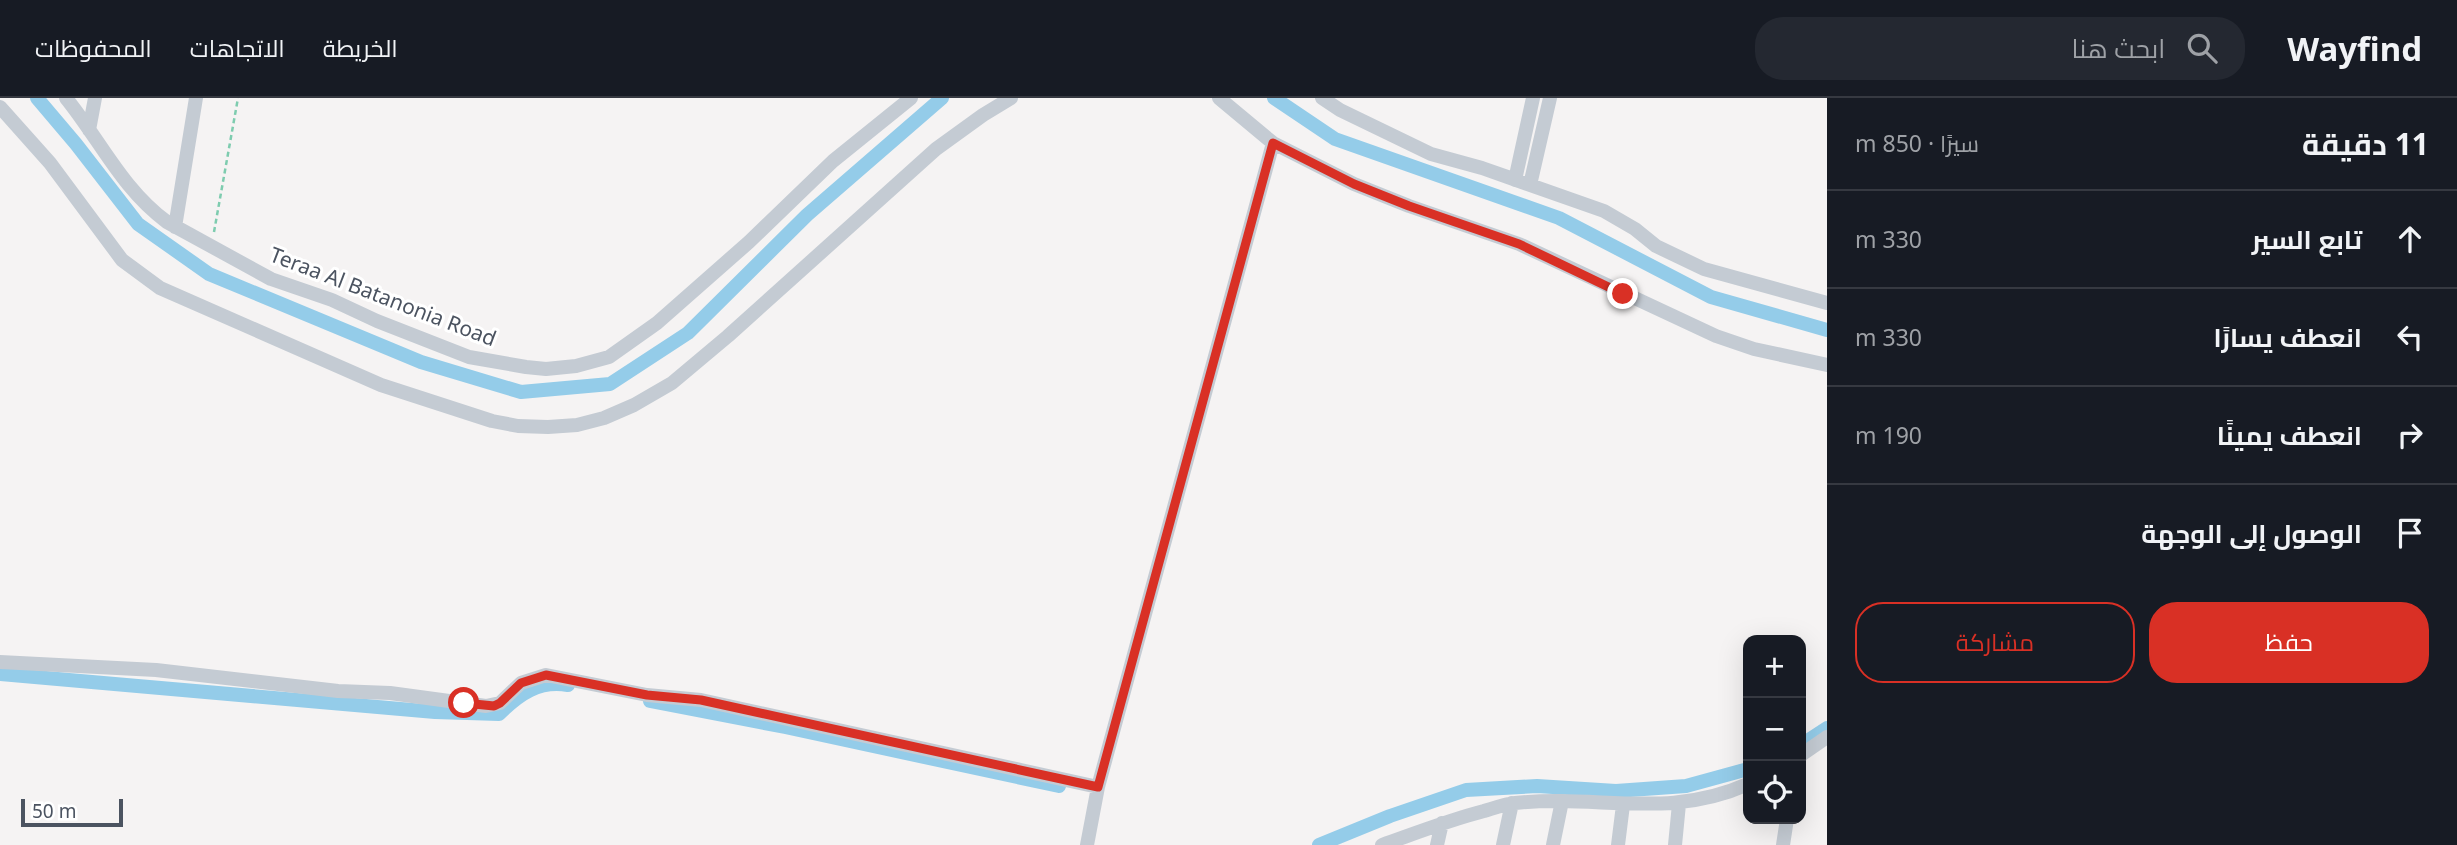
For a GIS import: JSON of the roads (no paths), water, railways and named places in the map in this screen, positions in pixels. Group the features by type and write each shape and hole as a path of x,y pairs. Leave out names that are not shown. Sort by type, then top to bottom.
{"street":[{"name":"Teraa Al Batanonia Road","path":"66,98 137,197 151,211 211,247 271,279 332,300 377,321 469,357 486,362 546,369 586,364 608,357 657,323 749,242 833,161 911,98"},
{"path":"89,130 95,98"},
{"path":"176,227 196,98"},
{"path":"0,107 50,163 122,260 160,288 381,386 492,421 518,426 548,427 577,425 604,418 634,405 672,383 936,149 1011,98"},
{"path":"1219,98 1273,143 1322,169 1386,197 1519,244 1716,336 1765,352 1827,365"},
{"path":"1322,98 1340,110 1431,154 1604,211 1635,229 1656,246 1704,269 1827,303"},
{"path":"1515,180 1533,98"},
{"path":"1531,185 1550,98"},
{"path":"1087,845 1098,787 1273,143"},
{"path":"0,662 156,670 338,691 390,693 486,706 500,703 521,683 546,675 647,695 701,700 1098,787"},
{"path":"1806,752 1827,737"},
{"path":"1382,845 1442,823 1512,803 1562,800 1623,805 1679,804 1717,795 1743,785"},
{"path":"1553,845 1562,800"},
{"path":"1503,845 1512,803"},
{"path":"1675,845 1679,804"},
{"path":"1618,845 1623,805"},
{"path":"1437,845 1442,823"},
{"path":"1783,845 1786,824"}],"waterway":[{"path":"37,98 138,224 209,274 421,362 521,392 610,384 688,333 807,215 942,98"},
{"path":"1274,98 1335,139 1559,218 1711,297 1827,330"},
{"path":"0,674 435,712 499,714 530,690 548,685 568,685"},
{"path":"650,701 1059,786"},
{"path":"1806,742 1827,728"},
{"path":"1319,845 1390,816 1466,790 1537,786 1616,791 1686,786 1743,770"}]}
